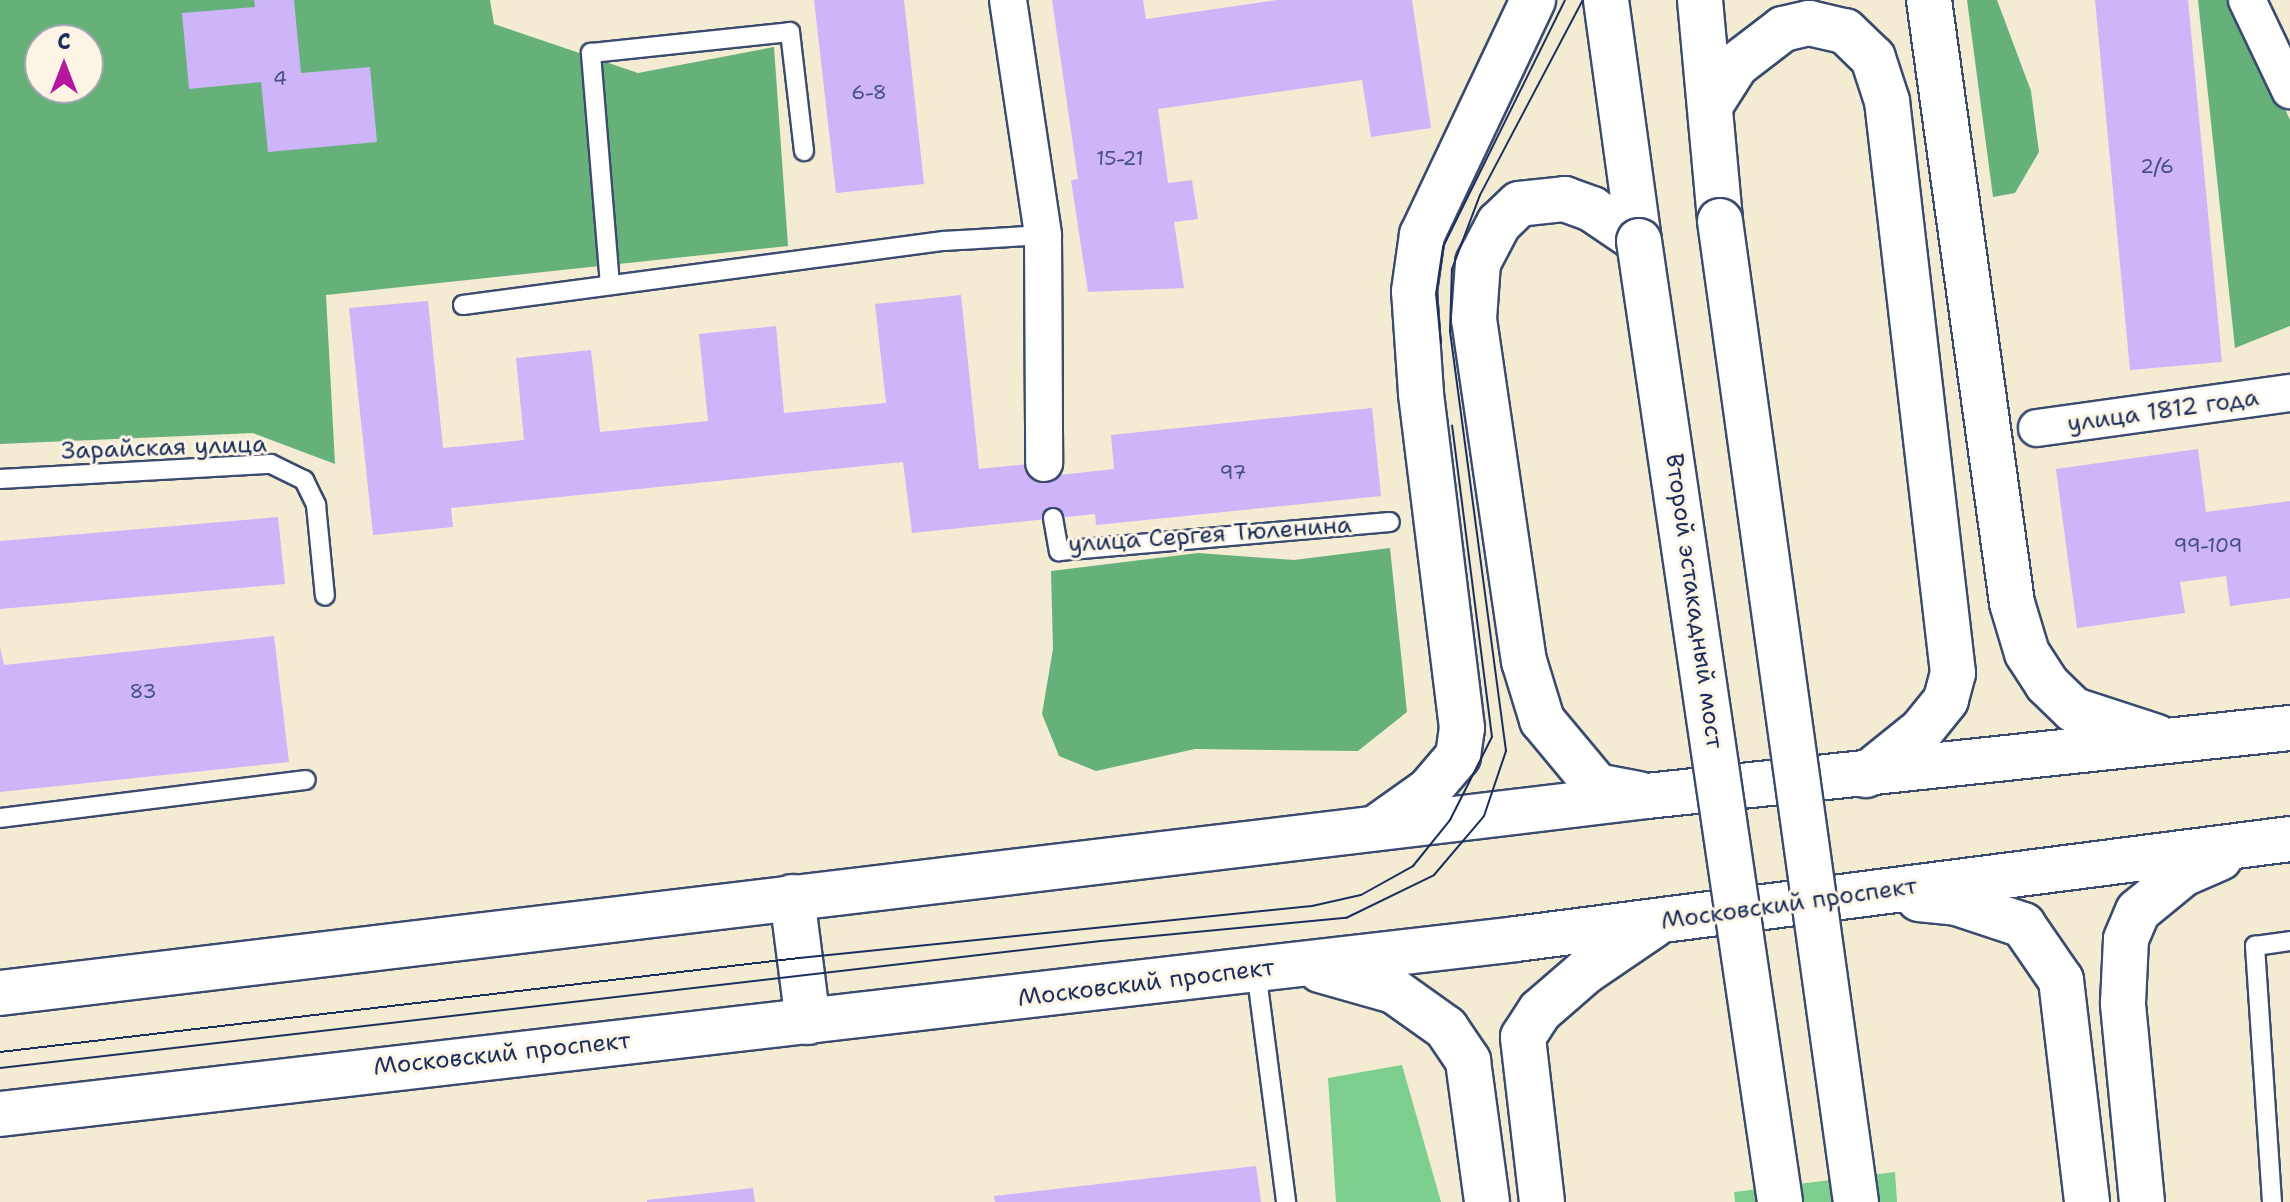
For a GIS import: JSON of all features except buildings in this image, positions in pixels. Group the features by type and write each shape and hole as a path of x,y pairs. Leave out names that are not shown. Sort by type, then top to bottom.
{"main road":[{"path":"1373,829 1429,790 1458,756 1458,676 1421,393 1414,291 1422,235 1533,0"},
{"name":"Второй эстакадный мост","path":"1606,0 1780,1202"},
{"path":"1700,0 1720,221 1856,1202"},
{"path":"1929,0 2012,603 2027,653 2047,684 2074,710 2171,742"},
{"path":"1710,106 1736,65 1783,29 1809,23 1845,31 1864,49 1873,58 1887,101 1953,673 1946,700 1922,730 1866,775"},
{"path":"1639,241 1592,209 1565,199 1519,204 1499,223 1478,263 1474,319 1524,661 1542,720 1597,786 1647,796"},
{"path":"0,993 1647,796 2290,728"},
{"path":"2142,1202 2122,966 2138,911 2183,874 2271,842"},
{"name":"Московский проспект","path":"0,1114 1277,967 2271,842"},
{"path":"1865,893 1957,903 2023,925 2061,980 2087,1202"},
{"path":"792,897 808,1022"},
{"path":"1542,1202 1523,1037 1540,1011 1585,972 1659,921"},
{"path":"1277,967 1394,991 1446,1028 1468,1061 1487,1202"}],"street":[{"path":"1008,0 1043,235 1044,463"},
{"path":"2247,0 2287,79"},
{"name":"улица 1812 года","path":"2037,428 2290,393"}],"lane":[{"path":"610,285 591,53 790,32 804,151"},
{"path":"463,305 944,241 1043,235"},
{"name":"Зарайская улица","path":"0,479 271,464 304,480 316,505 325,596"},
{"name":"улица Сергея Тюленина","path":"1053,518 1059,551 1390,522"},
{"path":"0,818 306,780"},
{"path":"2272,1202 2255,946 2290,941"},
{"path":"1277,967 1286,1202"}],"green space":[{"path":"0,0 490,0 494,24 638,73 774,47 788,246 326,295 335,464 253,433 0,444"},
{"path":"1967,0 1997,0 2031,91 2039,152 2015,193 1993,197"},
{"path":"2198,0 2235,0 2290,120 2290,326 2235,348"},
{"path":"1390,548 1407,712 1358,751 1195,749 1096,771 1059,756 1042,714 1053,649 1051,571 1198,553 1294,560"},
{"path":"1402,1065 1441,1202 1336,1202 1328,1078"},
{"path":"1895,1172 1897,1202 1735,1202 1734,1192"}],"tram line":[{"path":"1441,343 1436,294 1443,247 1565,0"},
{"path":"0,1068 1101,941 1346,918 1434,875 1484,816 1506,751 1450,331 1452,269 1480,195 1583,0"},
{"path":"0,1052 799,958 1312,906 1361,895 1413,866 1450,820 1492,737 1452,426"}]}
